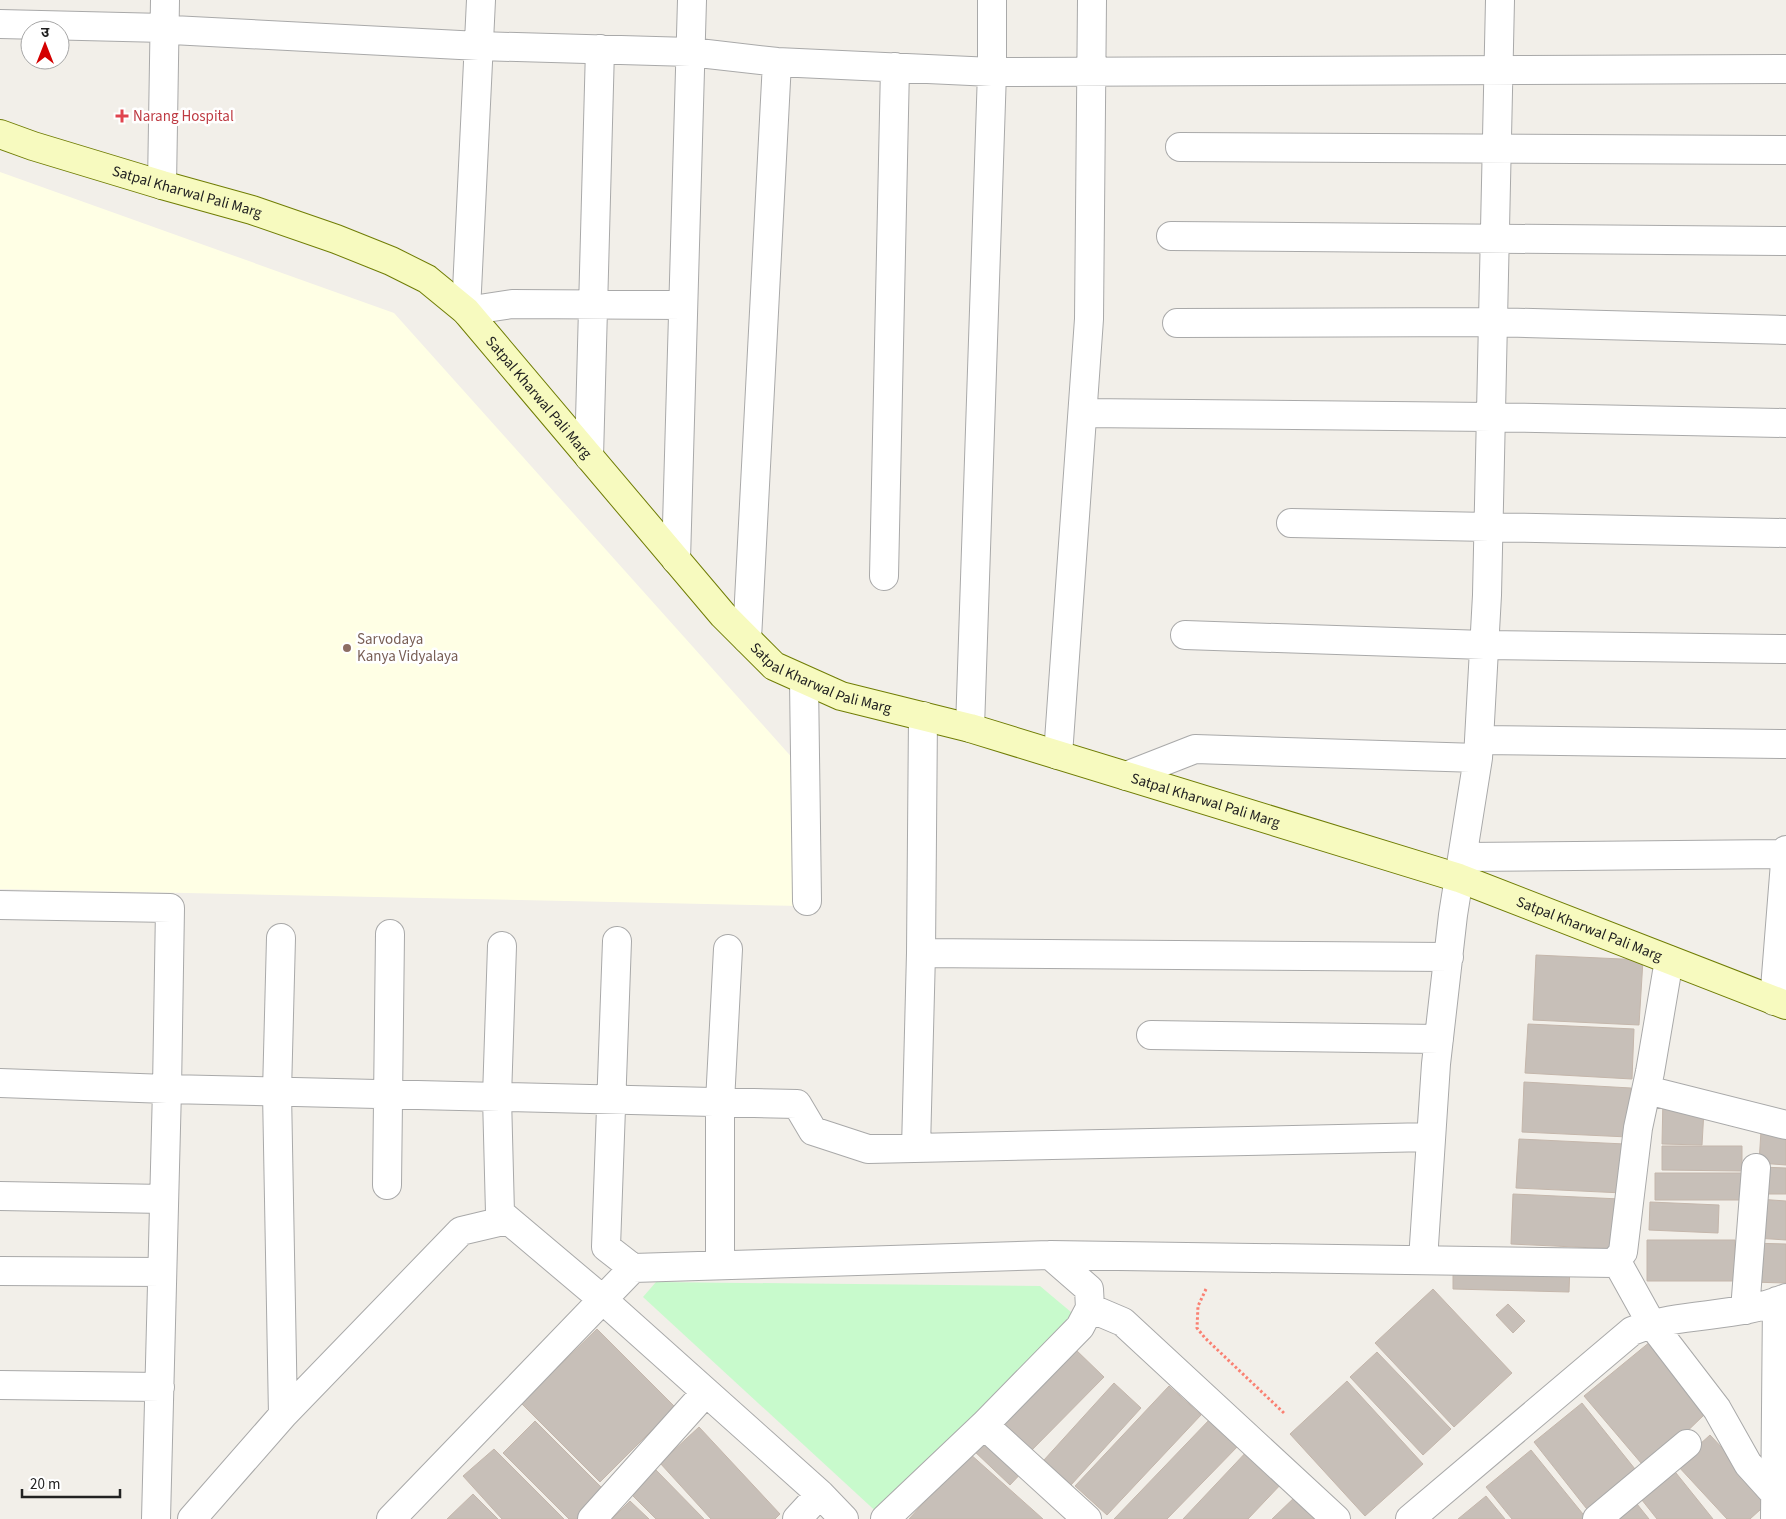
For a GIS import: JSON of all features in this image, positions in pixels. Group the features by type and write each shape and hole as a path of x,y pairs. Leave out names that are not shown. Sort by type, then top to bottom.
{"street":[{"path":"162,185 165,0"},
{"path":"480,0 466,311 512,304 683,305"},
{"path":"676,560 692,0"},
{"path":"970,728 992,72 992,0"},
{"path":"1058,755 1089,319 1092,0"},
{"path":"1423,1260 1430,1138 1439,1039 1453,915 1478,749 1488,527 1500,0"},
{"path":"0,24 164,28 172,30 479,46 690,52 777,62 992,72 1786,69"},
{"path":"589,457 600,49"},
{"path":"747,639 777,62"},
{"path":"884,576 895,68"},
{"name":"Satpal Kharwal Pali Marg","path":"0,134 33,146 162,185 252,210 336,239 391,261 427,279 466,311 723,615 774,666 804,681 841,696 970,728 1126,776 1461,868 1669,960 1780,1003"},
{"path":"1180,147 1786,150"},
{"path":"1170,236 1786,241"},
{"path":"1177,323 1492,322 1786,330"},
{"path":"1083,413 1490,416 1786,423"},
{"path":"1291,523 1786,533"},
{"path":"1185,635 1484,644 1786,649"},
{"path":"804,681 807,901"},
{"path":"916,1148 921,953 923,716"},
{"path":"1126,776 1195,749 1478,749 1786,744"},
{"path":"1780,1003 1786,850"},
{"path":"1461,868 1786,854"},
{"path":"0,904 170,908 156,1519"},
{"path":"387,1185 390,934"},
{"path":"281,938 277,1092 283,1415"},
{"path":"617,942 606,1246 633,1268 1050,1255 1612,1263 1623,1252 1638,1128 1669,960"},
{"path":"502,946 497,1097 500,1214 602,1299 820,1494 844,1519"},
{"path":"720,1265 720,1102 728,948"},
{"path":"921,953 1449,957"},
{"path":"1151,1035 1439,1039"},
{"path":"0,1083 277,1092 798,1104 813,1131 868,1149 1430,1138"},
{"path":"1646,1090 1786,1125"},
{"path":"1745,1310 1756,1168"},
{"path":"0,1196 164,1199"},
{"path":"192,1519 283,1415 461,1231 507,1220"},
{"path":"885,1519 984,1425 1080,1327 1090,1308 1089,1289 1050,1255"},
{"path":"1616,1260 1651,1323 1717,1409 1748,1464 1776,1507"},
{"path":"391,1519 633,1268"},
{"path":"0,1271 162,1272"},
{"path":"1410,1519 1632,1331 1651,1323 1745,1310 1782,1299 1781,1427 1776,1507"},
{"path":"1090,1308 1123,1322 1336,1519"},
{"path":"0,1385 160,1387"},
{"path":"592,1519 706,1392"},
{"path":"984,1425 1087,1519"},
{"path":"1597,1519 1687,1444"},
{"path":"797,1519 820,1494"}],"path":[{"path":"1206,1288 1198,1306 1197,1328 1205,1338 1286,1414"}],"shaded area":[{"name":"Sarvodaya Kanya Vidyalaya","path":"0,172 394,313 804,771 802,906 0,889"}],"green space":[{"path":"656,1282 1040,1286 1084,1323 882,1517 643,1297"}],"building":[{"path":"1536,955 1643,960 1639,1025 1533,1020"},
{"path":"1528,1024 1634,1029 1632,1079 1525,1073"},
{"path":"1524,1082 1631,1088 1628,1137 1522,1132"},
{"path":"1663,1097 1704,1110 1702,1145 1662,1144"},
{"path":"1761,1131 1786,1136 1786,1165 1759,1163"},
{"path":"1519,1139 1625,1144 1623,1193 1516,1188"},
{"path":"1662,1146 1742,1146 1742,1171 1662,1170"},
{"path":"1761,1167 1786,1168 1786,1194 1761,1194"},
{"path":"1655,1173 1751,1173 1751,1200 1655,1200"},
{"path":"1513,1194 1620,1199 1617,1249 1511,1244"},
{"path":"1758,1199 1786,1201 1786,1240 1756,1238"},
{"path":"1650,1202 1719,1205 1718,1233 1649,1230"},
{"path":"1647,1240 1735,1240 1735,1281 1647,1281"},
{"path":"1750,1243 1786,1244 1786,1283 1749,1282"},
{"path":"1453,1261 1570,1264 1569,1292 1453,1289"},
{"path":"1433,1289 1512,1373 1454,1427 1375,1343"},
{"path":"1508,1304 1525,1321 1513,1333 1496,1315"},
{"path":"597,1329 675,1407 600,1482 521,1403"},
{"path":"1656,1337 1704,1415 1647,1470 1584,1396"},
{"path":"1074,1348 1104,1377 1025,1457 995,1428"},
{"path":"1377,1352 1451,1429 1423,1455 1350,1377"},
{"path":"1347,1381 1423,1464 1365,1516 1290,1434"},
{"path":"1114,1383 1141,1408 1071,1485 1044,1460"},
{"path":"1169,1386 1201,1415 1107,1515 1075,1486"},
{"path":"1582,1403 1639,1474 1590,1513 1534,1442"},
{"path":"1211,1418 1239,1445 1167,1519 1114,1519"},
{"path":"535,1421 609,1495 585,1519 569,1519 503,1453"},
{"path":"699,1427 780,1514 775,1519 711,1519 660,1463"},
{"path":"990,1433 1026,1468 1010,1485 973,1450"},
{"path":"1710,1435 1771,1500 1750,1519 1727,1519 1677,1465"},
{"path":"1250,1448 1284,1481 1248,1519 1183,1519"},
{"path":"494,1449 564,1519 502,1519 463,1476"},
{"path":"1531,1450 1587,1519 1512,1519 1486,1487"},
{"path":"969,1453 1043,1519 909,1519"},
{"path":"1672,1468 1713,1519 1657,1519 1638,1495"},
{"path":"655,1469 704,1519 656,1519 630,1493"},
{"path":"473,1494 498,1519 447,1519"},
{"path":"1297,1495 1321,1519 1272,1519"},
{"path":"1486,1496 1505,1519 1458,1519"},
{"path":"1633,1499 1649,1519 1607,1519"},
{"path":"630,1501 649,1519 612,1519"}],"place":[{"name":"Narang Hospital","path":"122,116"},
{"name":"Sarvodaya Kanya Vidyalaya","path":"347,648"}]}
